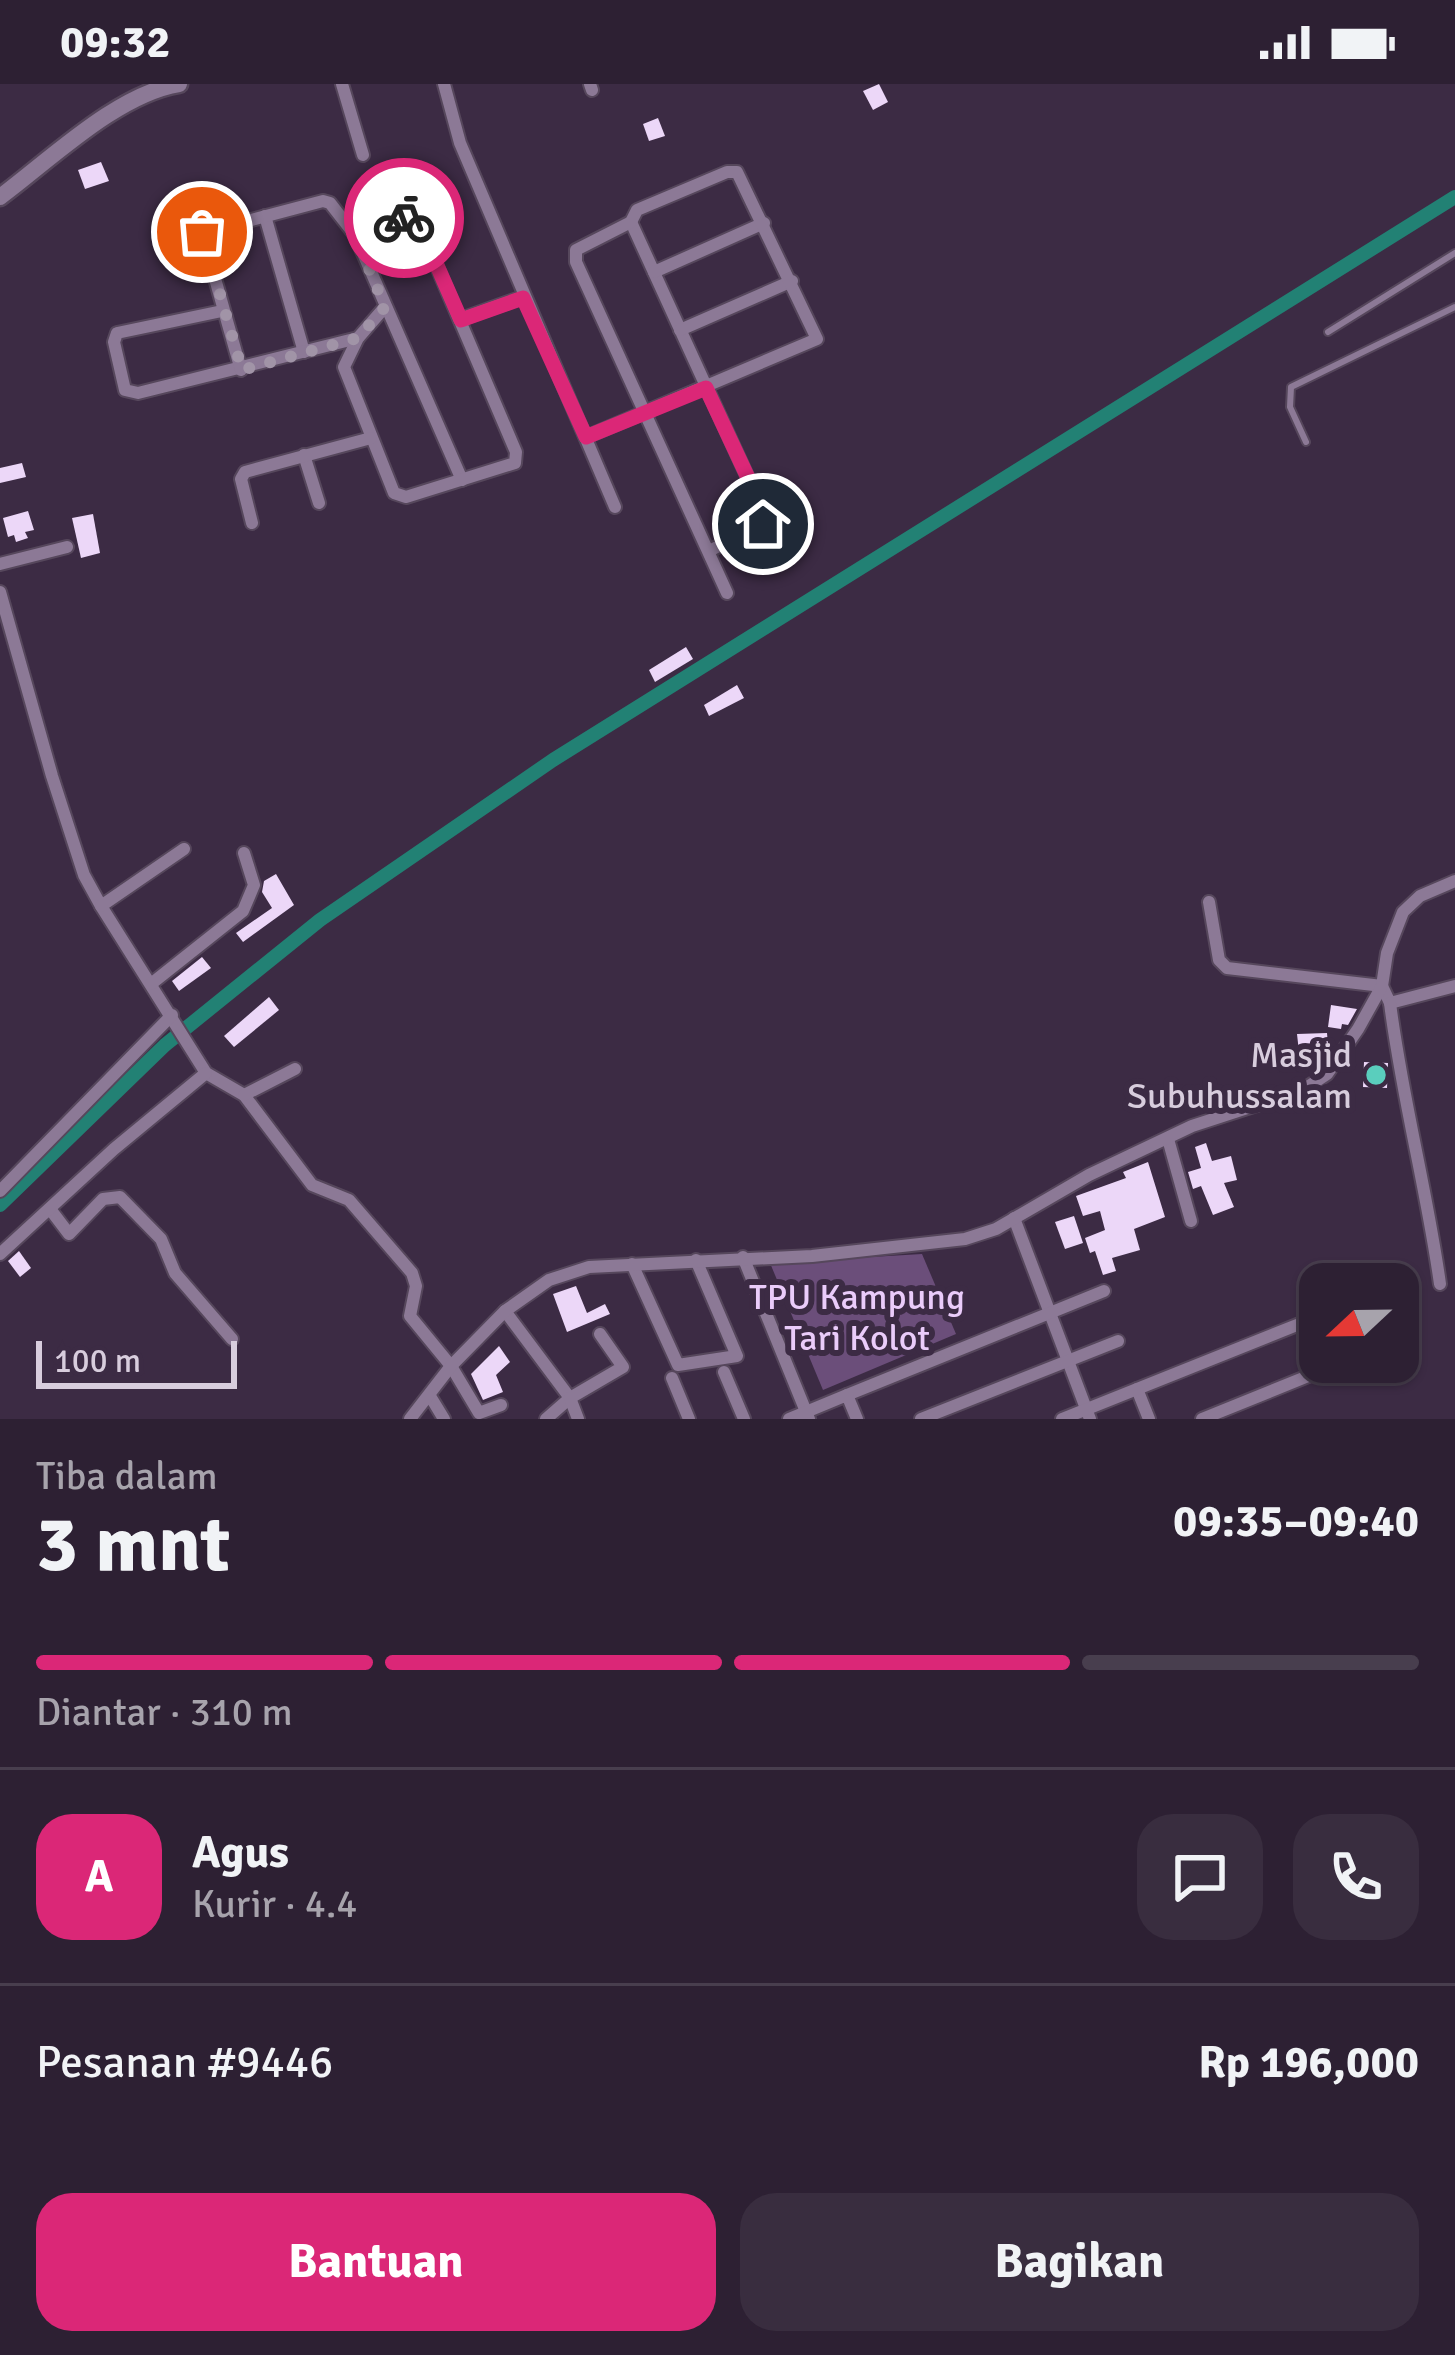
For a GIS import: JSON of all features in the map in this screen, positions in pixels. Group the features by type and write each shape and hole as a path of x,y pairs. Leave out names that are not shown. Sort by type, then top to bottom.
{"street":[{"path":"342,84 362,155"},
{"path":"444,84 460,143 615,507"},
{"path":"0,197 125,104 167,85"},
{"path":"586,437 706,388 816,341 740,173 734,171 644,207 634,212 631,222 706,388 764,512 763,524 709,551"},
{"path":"242,370 202,232 330,203 355,235 462,481"},
{"path":"265,216 304,352"},
{"path":"355,235 406,217 417,220 517,456 512,464 399,497 344,367 358,338 385,307"},
{"path":"631,222 576,250 576,262 727,593"},
{"path":"654,272 764,223"},
{"path":"680,329 792,281"},
{"path":"461,320 523,298"},
{"path":"222,311 119,332 114,342 125,390 137,393 242,370 358,338"},
{"path":"252,523 241,479 244,474 371,438"},
{"path":"304,454 319,502"},
{"path":"0,564 67,548"},
{"path":"0,592 52,776 84,875 101,906 202,1067 244,1096 312,1185 350,1200 412,1273 416,1286 410,1316 451,1366 479,1413 501,1406"},
{"path":"101,906 184,849"},
{"path":"152,984 243,911 254,885 244,853"},
{"path":"410,1419 451,1366 505,1311 549,1280 589,1268 830,1255 979,1235 1192,1126 1266,1105 1312,1085 1345,1050 1382,986 1387,953 1403,912 1420,896 1455,881"},
{"path":"1209,902 1224,966 1382,986"},
{"path":"1382,986 1390,1004 1400,1082 1420,1160 1440,1284"},
{"path":"1390,1004 1455,986"},
{"path":"0,1191 174,1019"},
{"path":"0,1254 202,1067"},
{"path":"244,1096 296,1070"},
{"path":"1168,1139 1191,1221"},
{"path":"50,1209 70,1234 103,1199 120,1197 161,1239 175,1273 232,1339"},
{"path":"1014,1219 1088,1414"},
{"path":"743,1257 807,1416"},
{"path":"632,1264 678,1365 737,1356 696,1260"},
{"path":"789,1419 807,1416 847,1395 1104,1291"},
{"path":"505,1311 570,1398 578,1419"},
{"path":"1062,1419 1088,1414 1136,1389 1299,1324"},
{"path":"546,1419 570,1398 623,1367 600,1334"},
{"path":"921,1419 1118,1341"},
{"path":"724,1372 744,1419"},
{"path":"673,1378 689,1419"},
{"path":"1202,1419 1299,1380"},
{"path":"1136,1389 1149,1419"},
{"path":"847,1395 857,1419"},
{"path":"430,1396 444,1419"}],"lane":[{"path":"1328,332 1455,253"},
{"path":"1306,442 1290,406 1291,387 1455,308"}],"green space":[{"name":"TPU Kampung Tari Kolot","path":"922,1254 956,1334 823,1390 770,1263"}],"building":[{"path":"879,84 888,102 873,110 863,91"},
{"path":"658,118 665,136 649,141 643,124"},
{"path":"101,162 109,181 85,189 78,170"},
{"path":"22,463 26,477 0,483 0,468"},
{"path":"28,511 34,530 16,542 14,535 8,537 3,518"},
{"path":"93,514 100,553 81,558 72,518"},
{"path":"686,647 693,659 655,682 649,670"},
{"path":"737,685 744,698 709,716 704,705"},
{"path":"276,874 294,905 243,942 236,933 272,908 262,892 264,881"},
{"path":"202,957 211,968 179,991 172,981"},
{"path":"269,997 279,1010 234,1047 224,1036"},
{"path":"1331,1005 1357,1009 1348,1025 1328,1027"},
{"path":"1327,1033 1328,1045 1299,1052 1297,1034"},
{"name":"Masjid Subuhussalam","path":"1364,1062 1388,1063 1387,1088 1363,1087"},
{"path":"1206,1143 1212,1161 1231,1156 1237,1180 1224,1183 1234,1207 1213,1215 1201,1186 1193,1189 1188,1172 1201,1168 1195,1147"},
{"path":"1148,1162 1165,1217 1134,1229 1140,1250 1112,1258 1116,1271 1103,1275 1085,1238 1105,1230 1100,1211 1083,1216 1076,1196 1126,1178 1123,1172"},
{"path":"1074,1216 1083,1243 1065,1249 1055,1222"},
{"path":"19,1251 31,1268 20,1277 8,1261"},
{"path":"576,1286 587,1313 605,1304 610,1314 567,1332 553,1294"},
{"path":"499,1346 510,1362 496,1375 503,1392 483,1400 471,1374"}],"waterway":[{"path":"0,1205 165,1045 320,920 553,760 1455,197"}],"way so far":[{"path":"202,232 242,370 358,338 385,307 355,235 404,218"}],"place":[{"name":"Masjid Subuhussalam","path":"1376,1075"}],"route":[{"path":"404,218 417,220 461,320 523,298 586,437 706,388 764,512 763,524"}]}
